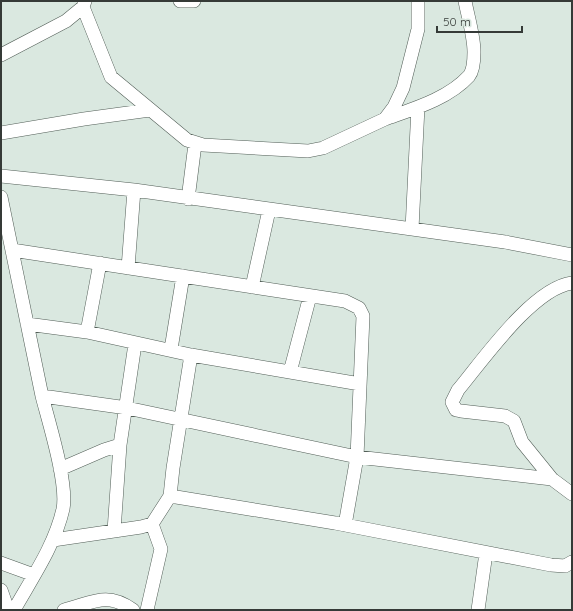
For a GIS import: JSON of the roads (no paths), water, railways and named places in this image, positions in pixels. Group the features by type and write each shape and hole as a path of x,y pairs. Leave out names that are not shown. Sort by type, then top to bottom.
{"street":[{"path":"180,1 194,1"},
{"path":"384,119 394,106 403,88 418,30 418,1"},
{"path":"1,55 66,21 84,4 111,78 195,144 308,151 323,148 384,119 418,107 452,90 470,75 474,52 465,1"},
{"path":"412,229 418,107"},
{"path":"1,133 64,122 150,110"},
{"path":"188,199 195,144"},
{"path":"1,176 134,190 188,199 505,242 572,255"},
{"path":"128,268 134,190"},
{"path":"1,197 5,235 12,250 42,396 60,469 64,497 63,508 53,540 14,610"},
{"path":"252,287 269,210"},
{"path":"12,250 345,301 360,311 363,316 357,457 345,525"},
{"path":"87,332 100,263"},
{"path":"171,349 183,276"},
{"path":"572,283 562,284 550,291 518,319 458,390 452,402 456,410 504,416 514,421 522,442 552,479 572,494"},
{"path":"290,372 310,296"},
{"path":"27,324 87,332 136,344 171,349 191,355 360,384"},
{"path":"114,531 120,446 136,344"},
{"path":"53,540 141,528 152,524 170,496 191,355"},
{"path":"42,396 126,408 357,457 552,479"},
{"path":"60,469 104,450 120,446"},
{"path":"170,496 345,525 551,565 565,566 572,562"},
{"path":"147,610 161,549 152,524"},
{"path":"478,610 486,552"},
{"path":"1,563 34,575"},
{"path":"1,590 8,610"},
{"path":"64,610 110,599 122,602 133,610"}]}
